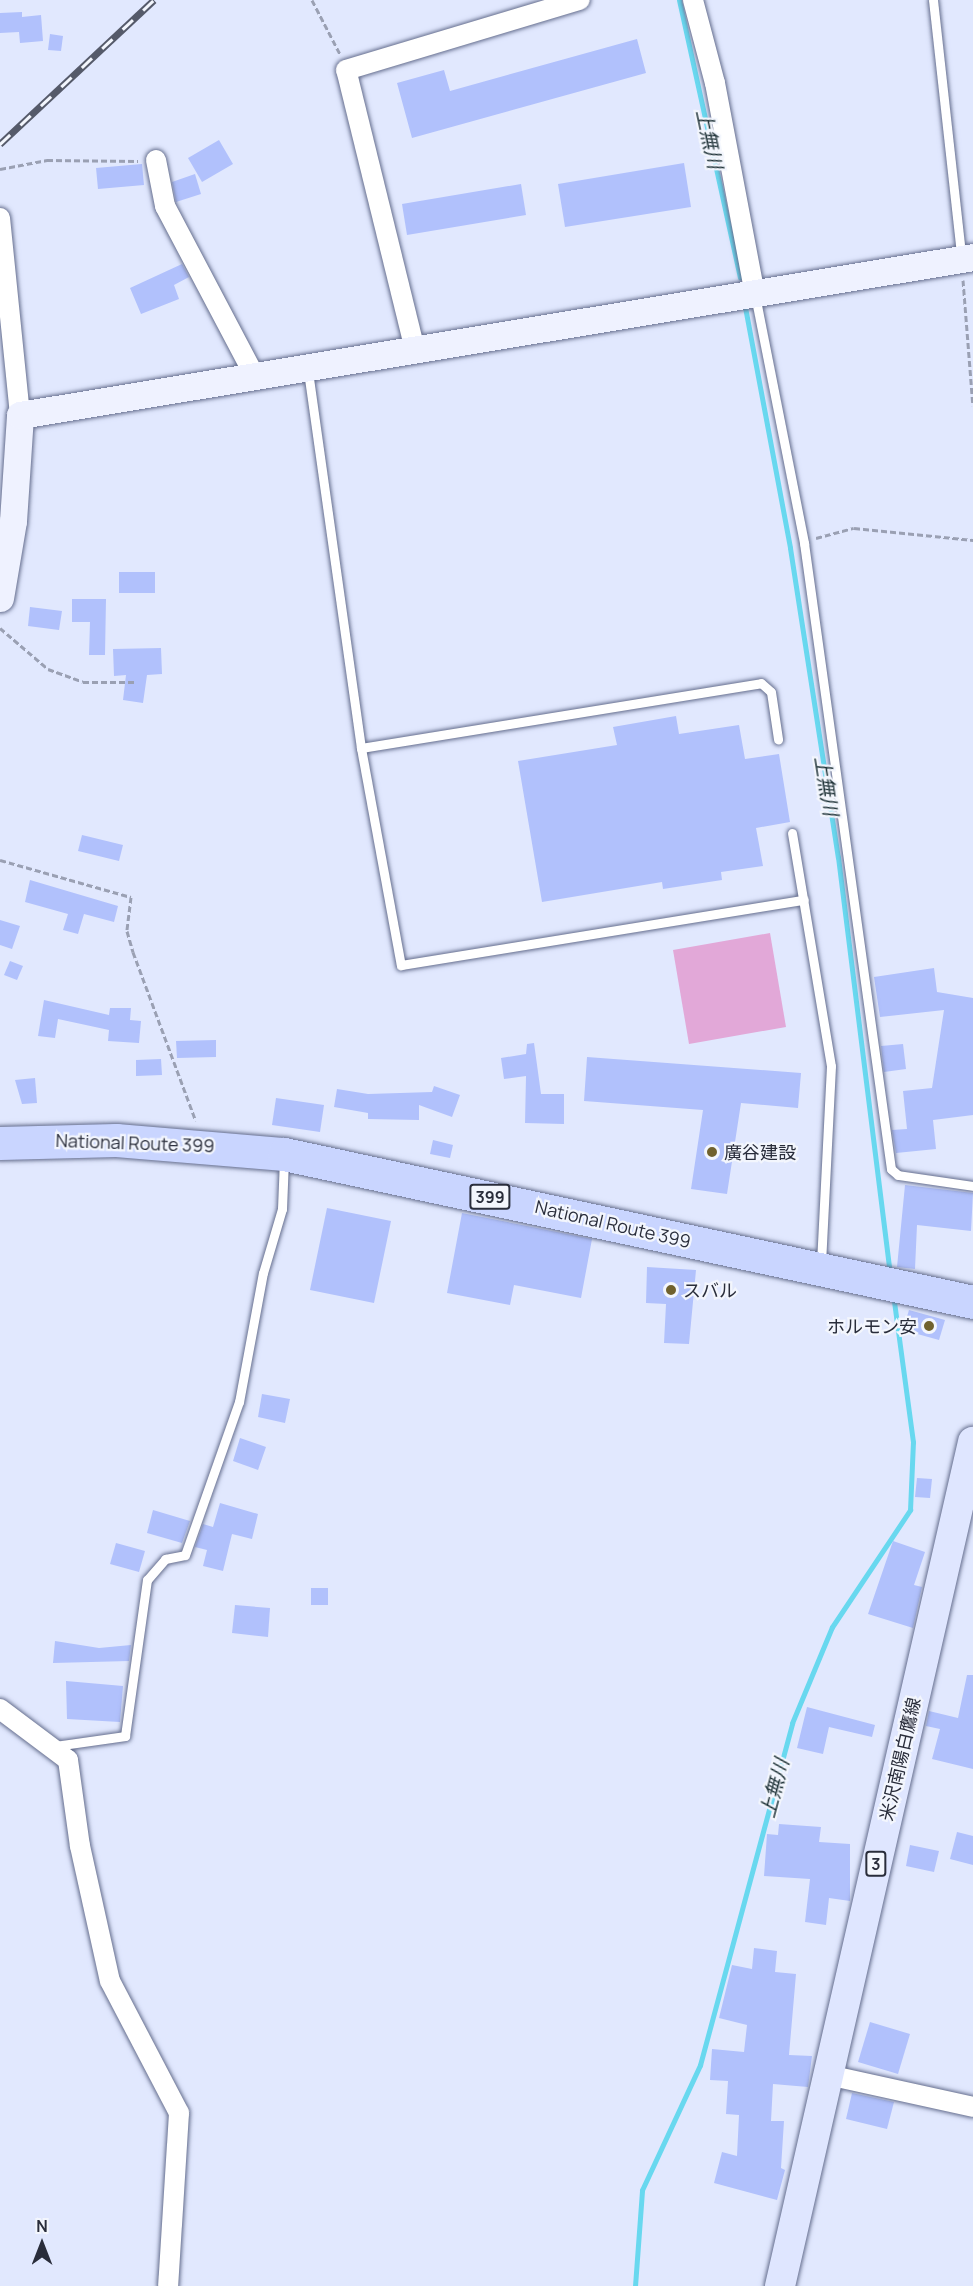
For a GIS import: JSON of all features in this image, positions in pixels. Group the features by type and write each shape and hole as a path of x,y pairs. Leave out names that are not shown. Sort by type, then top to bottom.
{"highway":[{"name":"National Route 399","path":"0,1143 204,1144 284,1154 973,1302"}],"main road":[{"name":"米沢南陽白鷹線","path":"780,2286 973,1442"}],"street":[{"path":"415,350 346,70 580,0"},
{"path":"693,0 715,83 754,290"},
{"path":"156,160 165,206 254,375"},
{"path":"0,218 20,415 6,514 0,598"},
{"path":"20,415 254,375 308,369 754,290 967,257"},
{"path":"0,1709 55,1746 68,1760 75,1784 80,1846 110,1981 179,2113 168,2286"},
{"path":"828,2075 973,2107"}],"lane":[{"path":"933,0 967,257"},
{"path":"754,290 804,543 891,1169 898,1175 973,1186"},
{"path":"308,369 361,748 401,965 804,900"},
{"path":"361,748 761,683 771,692 778,739"},
{"path":"792,833 831,1066 821,1270"},
{"path":"55,1746 125,1736 147,1580 165,1560 185,1555 239,1402 263,1273 282,1209 284,1154"}],"path":[{"path":"312,0 346,70"},
{"path":"0,169 47,160 156,160"},
{"path":"967,257 973,406"},
{"path":"804,543 854,528 973,540"},
{"path":"0,628 48,669 83,681 135,681"},
{"path":"0,860 131,897 127,931 133,952 204,1144"}],"shaded area":[{"path":"770,933 786,1027 689,1044 673,950"}],"building":[{"path":"22,12 22,17 41,15 43,41 20,43 19,32 0,33 0,13"},
{"path":"50,34 63,36 61,51 48,50"},
{"path":"637,39 646,73 412,138 397,83 444,70 450,91"},
{"path":"219,140 233,164 202,182 188,158"},
{"path":"684,163 691,207 565,227 558,184"},
{"path":"142,164 144,185 98,189 96,168"},
{"path":"195,174 201,194 176,202 172,182"},
{"path":"521,184 526,215 407,235 402,204"},
{"path":"182,264 189,277 174,285 179,299 141,314 130,288"},
{"path":"119,572 155,572 155,593 119,593"},
{"path":"72,599 106,599 105,655 89,655 90,622 72,622"},
{"path":"30,607 62,611 59,630 28,626"},
{"path":"161,648 162,674 147,675 143,703 123,700 126,675 114,676 113,649"},
{"path":"676,716 679,734 739,725 745,759 779,754 790,822 756,828 763,866 721,872 722,880 663,889 662,882 542,902 518,761 617,745 613,727"},
{"path":"82,835 123,845 119,861 78,851"},
{"path":"30,880 118,906 114,922 84,914 78,934 63,930 68,914 25,902"},
{"path":"0,920 20,926 12,949 0,945"},
{"path":"10,961 23,966 17,980 4,975"},
{"path":"934,968 937,992 973,998 973,1115 933,1120 936,1149 896,1153 892,1130 907,1129 903,1091 932,1088 944,1010 880,1017 874,977"},
{"path":"44,1000 109,1015 110,1008 131,1008 130,1020 141,1021 139,1043 108,1041 109,1030 58,1019 55,1038 38,1036"},
{"path":"216,1040 216,1057 177,1058 176,1041"},
{"path":"534,1043 541,1094 564,1094 564,1124 525,1123 526,1076 504,1079 501,1058 526,1054 527,1044"},
{"path":"903,1044 906,1069 884,1072 881,1046"},
{"path":"587,1057 801,1073 798,1108 741,1103 727,1194 691,1189 703,1110 584,1101"},
{"path":"161,1059 162,1075 136,1076 136,1060"},
{"path":"35,1078 37,1103 22,1104 15,1080"},
{"path":"434,1086 460,1095 452,1117 419,1105 419,1120 368,1119 368,1113 334,1107 337,1089 368,1094 432,1092"},
{"path":"276,1098 324,1105 320,1132 272,1125"},
{"path":"433,1140 453,1145 450,1158 430,1154"},
{"path":"905,1185 973,1193 971,1231 917,1225 915,1269 897,1267"},
{"path":"327,1208 391,1221 374,1303 310,1290"},
{"path":"462,1213 592,1239 581,1298 514,1285 510,1305 447,1293"},
{"path":"647,1267 696,1270 689,1344 664,1343 666,1304 646,1303"},
{"path":"909,1310 945,1320 939,1340 903,1330"},
{"path":"262,1394 290,1399 285,1423 258,1417"},
{"path":"240,1438 266,1447 258,1470 233,1461"},
{"path":"917,1478 932,1479 930,1498 915,1497"},
{"path":"220,1503 258,1514 252,1539 232,1534 223,1571 203,1566 207,1550 195,1547 203,1524 213,1527"},
{"path":"153,1510 190,1521 182,1543 147,1533"},
{"path":"893,1541 925,1552 914,1585 922,1587 913,1628 868,1614"},
{"path":"116,1543 145,1551 139,1572 110,1564"},
{"path":"311,1588 328,1588 328,1605 311,1605"},
{"path":"235,1605 270,1608 268,1637 232,1633"},
{"path":"55,1641 99,1648 131,1645 129,1661 53,1663"},
{"path":"967,1675 973,1675 973,1769 932,1759 940,1729 926,1726 929,1711 958,1718"},
{"path":"66,1681 123,1686 120,1722 67,1719"},
{"path":"807,1707 875,1725 872,1737 829,1727 823,1754 797,1748"},
{"path":"779,1824 821,1827 819,1842 850,1844 850,1901 829,1898 826,1925 805,1922 810,1879 764,1876 767,1834 778,1835"},
{"path":"957,1832 973,1836 973,1865 950,1859"},
{"path":"910,1845 939,1851 934,1872 906,1866"},
{"path":"754,1948 777,1951 775,1972 796,1974 789,2055 812,2056 808,2087 773,2084 771,2121 784,2121 781,2168 785,2170 777,2200 714,2183 722,2152 737,2156 739,2115 726,2114 728,2081 710,2080 712,2049 744,2052 747,2025 719,2018 732,1965 752,1969"},
{"path":"870,2022 910,2034 898,2074 858,2062"},
{"path":"852,2093 894,2102 887,2129 846,2119"}],"waterway":[{"name":"上無川","path":"679,0 740,277"},
{"name":"上無川","path":"745,307 790,548 838,857 889,1269"},
{"name":"上無川","path":"635,2286 642,2190 700,2065 792,1723 832,1627 910,1510 913,1442 894,1302"}],"railway":[{"path":"0,144 154,0"}],"place":[{"name":"廣谷建設","path":"712,1152"},
{"name":"スバル","path":"671,1290"},
{"name":"ホルモン安","path":"929,1326"}]}
